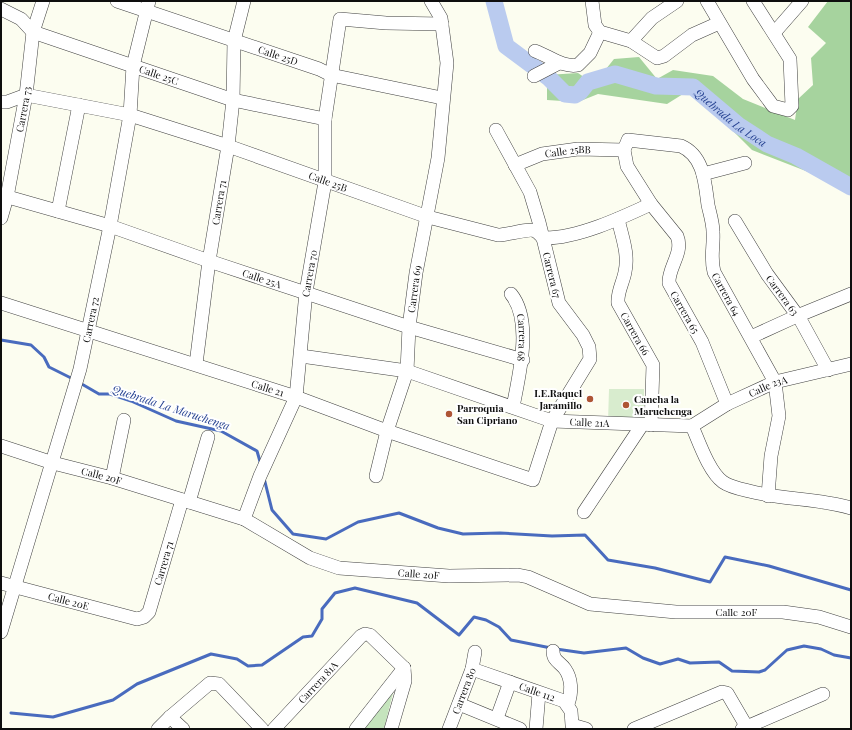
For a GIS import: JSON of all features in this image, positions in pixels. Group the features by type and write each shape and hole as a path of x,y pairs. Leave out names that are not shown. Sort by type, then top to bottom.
{"street":[{"name":"Carrera 73","path":"1,218 4,196 26,96 33,32 43,1"},
{"name":"Calle 25D","path":"117,1 148,6 234,41 318,68 331,75 442,98"},
{"name":"Carrera 71","path":"196,364 209,261 234,100 234,41 244,1"},
{"name":"Carrera 69","path":"376,476 387,431 407,371 409,327 416,273 428,217 438,158 446,63 442,18 430,1"},
{"path":"592,1 595,25 600,32 631,41 657,58 660,58 692,35 719,23"},
{"path":"631,41 652,18 676,1"},
{"path":"707,1 753,79 773,106 788,110 792,106 790,59 753,1"},
{"path":"774,33 802,1"},
{"name":"Carrera 72","path":"1,632 53,463 89,332 130,115 133,66 148,6"},
{"name":"Calle 25C","path":"1,10 21,19 33,32 234,100 326,119"},
{"name":"Carrera 70","path":"244,519 260,476 296,397 306,292 325,182 326,119 340,19 386,23 442,24"},
{"path":"536,75 555,65 578,65 590,53 600,32"},
{"path":"535,52 548,55 555,65"},
{"name":"Calle 25B","path":"1,102 7,102 26,96 130,115 228,146 325,182 428,217 498,235 510,235 530,230 536,231 543,238 562,237 618,219 651,204"},
{"path":"58,211 79,105"},
{"name":"Carrera 67","path":"496,130 530,192 559,303 584,335 590,360 552,421 533,480"},
{"name":"Calle 25BB","path":"515,165 542,154 626,145"},
{"name":"Carrera 64","path":"626,145 682,146 690,150 696,157 703,174 714,232 711,260 714,272 775,382 779,416 771,456 768,496"},
{"name":"Carrera 65","path":"626,145 627,166 651,204 677,236 680,242 679,251 668,275 669,284 702,342 727,404"},
{"path":"703,174 745,164"},
{"name":"Calle 25A","path":"4,196 110,226 209,261 409,327 523,360"},
{"name":"Carrera 66","path":"618,219 627,254 625,272 617,295 618,303 653,365 646,425"},
{"name":"Carrera 63","path":"735,221 766,274 797,316 828,370"},
{"name":"Carrera 68","path":"511,294 517,301 521,314 523,360 513,407"},
{"path":"751,337 851,294"},
{"name":"Calle 21","path":"1,303 296,397 387,431 533,480"},
{"name":"Calle 21A","path":"300,356 407,371 552,421 692,426"},
{"name":"Calle 23A","path":"692,426 727,404 775,382 851,364"},
{"path":"112,478 124,420"},
{"path":"584,512 646,425"},
{"path":"692,426 705,456 716,475 723,482 734,487 768,496 834,503 851,508"},
{"name":"Carrera 71","path":"137,619 144,617 149,612 208,437"},
{"name":"Calle 20F","path":"1,446 53,463 112,478 244,519 310,558 339,568 449,576 518,575 528,577 590,604 676,612 783,612 819,617 851,628"},
{"name":"Calle 20E","path":"1,583 137,619"},
{"name":"Carrera 81A","path":"274,729 361,636 365,634 370,636 404,668"},
{"path":"553,651 554,658 565,669 571,684 568,704"},
{"name":"Carrera 80","path":"449,729 472,669 475,652"},
{"path":"356,729 404,668"},
{"path":"390,729 405,681 404,668"},
{"name":"Calle 112","path":"472,669 564,701 568,704 573,727 586,729"},
{"path":"497,718 510,682"},
{"path":"158,729 170,716 210,683 219,684 262,729"},
{"path":"634,729 722,692 727,693 746,728 823,694"},
{"path":"536,729 539,693"},
{"path":"459,704 497,718 518,729"},
{"path":"170,716 183,729"}],"green space":[{"path":"828,1 851,1 851,195 829,180 752,150 691,89 667,104 598,94 578,102 547,100 547,75 578,73 594,84 614,59 639,57 657,79 673,70 713,76 743,99 795,120 798,99 813,85 811,58 826,43 808,27"},
{"name":"Cancha la Maruchenga","path":"609,389 644,389 644,422 608,421"},
{"path":"396,681 384,729 358,729"}],"waterway":[{"name":"Quebrada La Loca","path":"494,1 506,46 549,78 565,94 575,95 580,92 588,82 615,74 656,86 693,87 738,125 767,144 796,156 851,187"},
{"name":"Quebrada La Maruchenga","path":"1,340 31,345 44,357 49,367 73,379"},
{"name":"Quebrada La Maruchenga","path":"80,383 99,394 110,394 131,401 176,421 221,431 257,451 261,465"},
{"name":"Quebrada La Maruchenga","path":"264,478 272,510 293,534 326,539 358,522 399,513 438,528 463,534 500,533 552,536 585,535 608,560 655,568 710,582 725,557 769,566 851,590"},
{"path":"11,713 53,717 113,700 137,684 211,654 237,659 248,666 262,665 303,637 312,636 322,619 322,609 335,593 355,588 417,603 459,635 474,617 486,620 499,627 511,640 551,648"},
{"path":"556,649 584,653 626,648 643,658 660,664 678,659 690,663 719,662 732,671 759,672 765,670 787,650 804,646 821,649 834,655 851,658"}],"place":[{"name":"I.E.Raquel Jaramillo","path":"590,399"},
{"name":"Cancha la Maruchenga","path":"626,405"},
{"name":"Parroquia San Cipriano","path":"449,414"}]}
